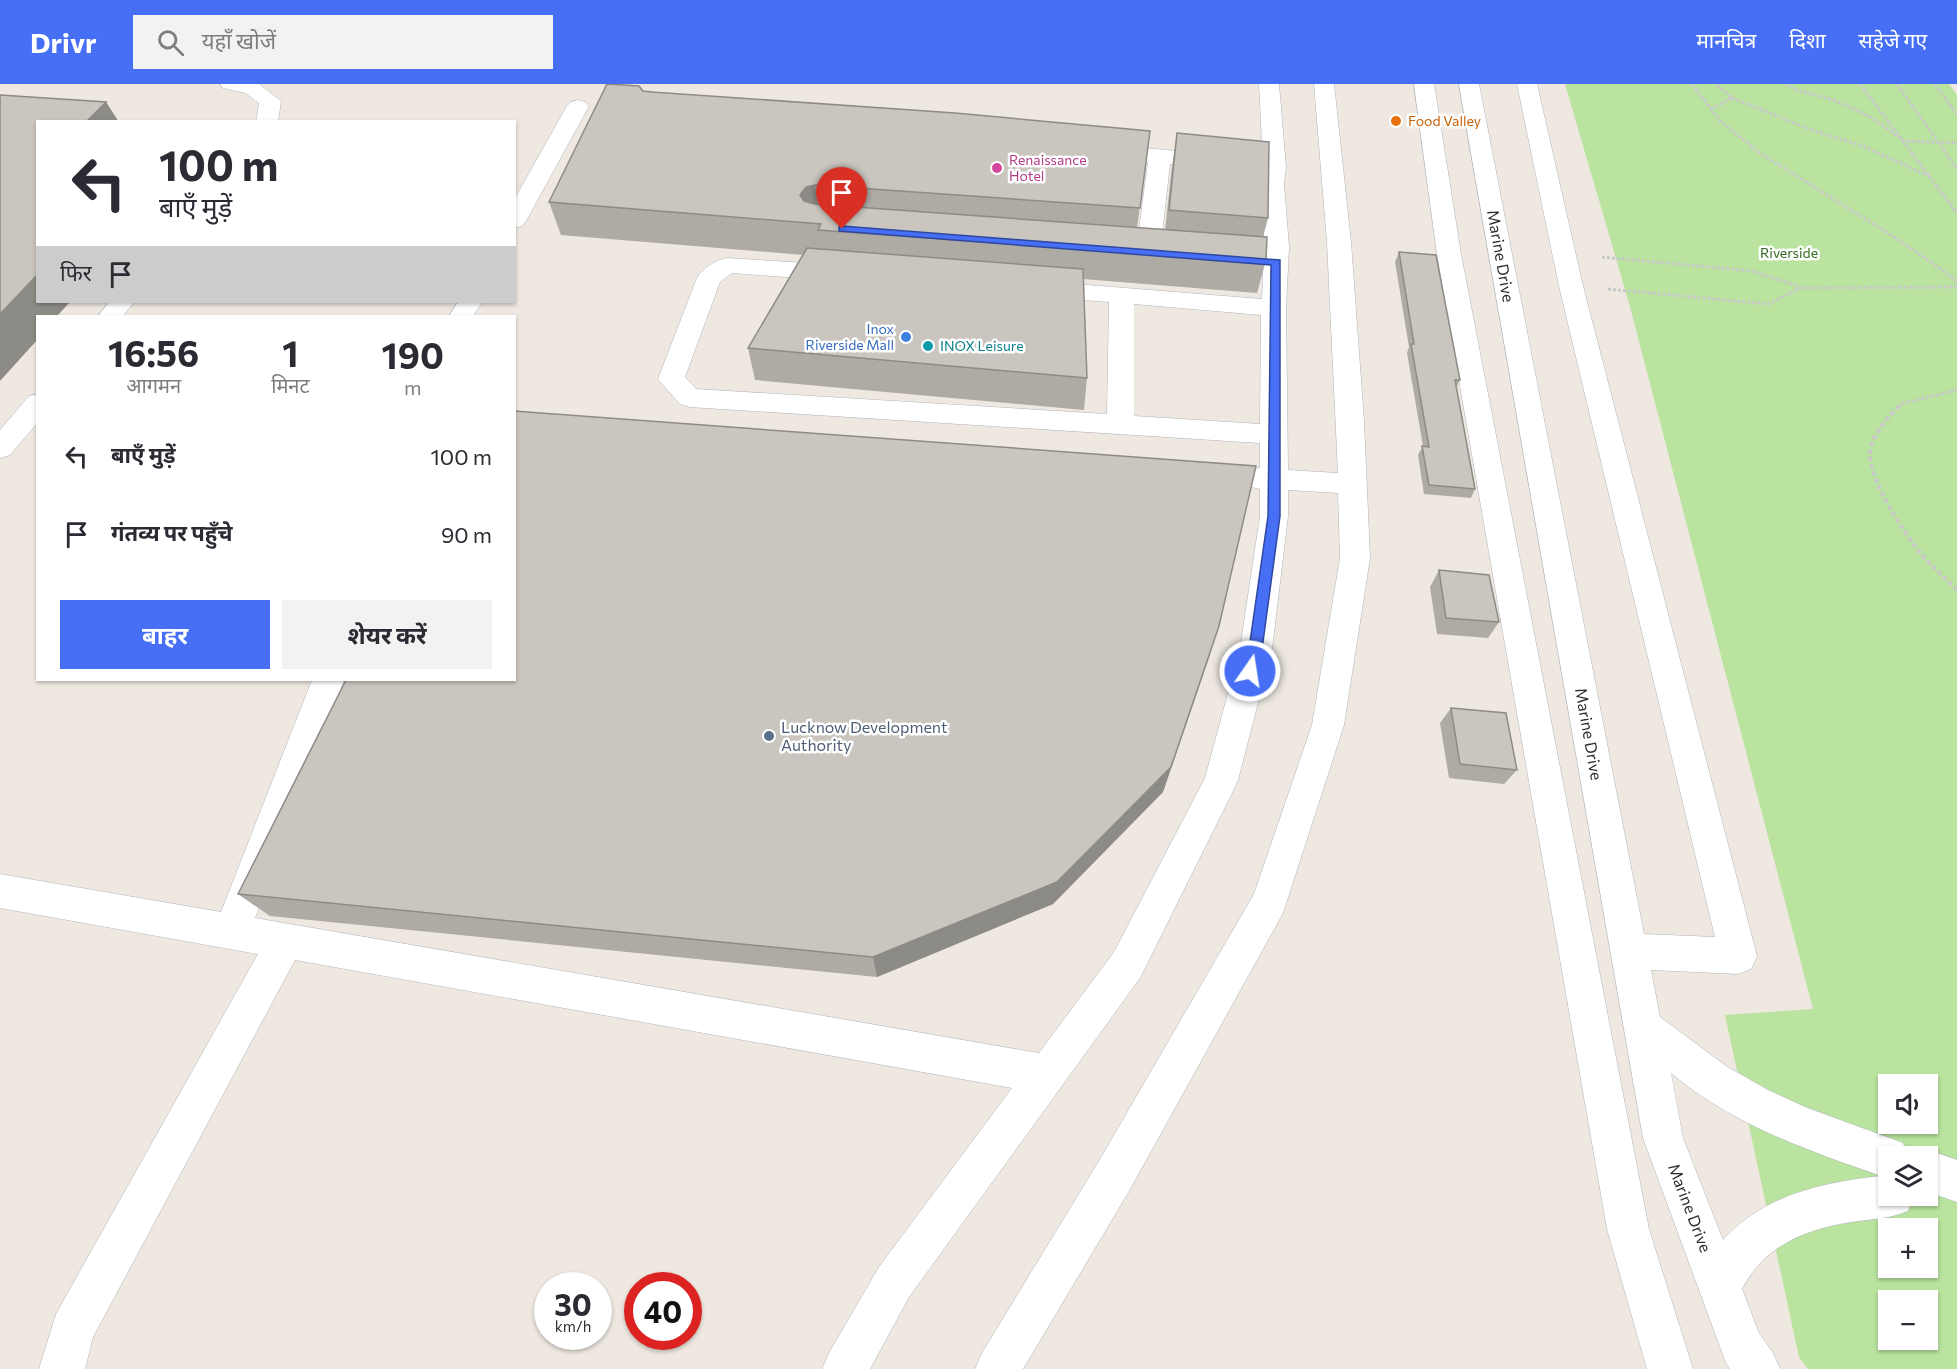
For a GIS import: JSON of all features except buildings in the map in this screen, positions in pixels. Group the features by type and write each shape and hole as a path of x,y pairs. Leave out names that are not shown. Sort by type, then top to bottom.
{"street":[{"path":"230,84 251,88 270,101 267,120"},
{"path":"1256,165 1269,84"},
{"path":"998,1369 1114,1176 1270,901 1328,725 1355,558 1340,242 1324,84"},
{"path":"1424,84 1449,254 1626,1217 1670,1369"},
{"name":"Marine Drive","path":"1469,84 1663,1138 1742,1347 1757,1369"},
{"path":"1527,84 1563,253 1738,956 1629,951"},
{"path":"516,217 578,106"},
{"path":"845,1369 894,1282 1126,964 1221,780 1256,649 1274,516 1274,308 1265,261 1273,184 1256,165 1080,149"},
{"path":"1160,156 1136,251 1171,254"},
{"path":"866,275 727,265 709,278 671,379 689,398 1274,434"},
{"path":"1018,287 1274,308"},
{"path":"1120,423 1122,295"},
{"path":"111,315 121,303"},
{"path":"0,448 36,405"},
{"path":"1227,476 1353,484"},
{"path":"232,932 328,681"},
{"path":"0,891 1047,1074"},
{"path":"62,1369 72,1330 285,941"},
{"path":"1642,1028 1665,1040 1711,1079 1772,1114 1878,1154"},
{"path":"1938,1174 1957,1181"},
{"path":"1938,1194 1957,1194"},
{"path":"1719,1287 1740,1250 1753,1237 1770,1226 1821,1204 1878,1198"}],"path":[{"path":"1692,84 1731,132 1804,184 1903,241 1957,281"},
{"path":"1716,84 1732,98 1807,128 1860,145 1931,177"},
{"path":"1786,84 1796,90 1834,100 1871,117 1904,141 1957,143"},
{"path":"1860,84 1957,212"},
{"path":"1897,84 1957,169"},
{"path":"1935,84 1957,114"},
{"path":"1711,109 1732,98"},
{"path":"1563,253 1752,271 1802,288 1957,287"},
{"path":"1571,286 1768,304 1802,288"},
{"path":"1957,390 1901,404 1883,423 1870,451 1876,480 1894,515 1921,554 1957,590"}],"green space":[{"name":"Riverside","path":"1565,84 1949,84 1957,95 1957,1369 1808,1369 1799,1357 1725,1015 1813,1009 1629,303"}],"place":[{"name":"Food Valley","path":"1396,121"},
{"name":"Renaissance Hotel","path":"997,168"},
{"name":"Inox Riverside Mall","path":"906,337"},
{"name":"INOX Leisure","path":"928,346"},
{"name":"Lucknow Development Authority","path":"769,736"}],"route":[{"path":"842,229 1276,262 1274,516 1256,649 1250,671"}]}
